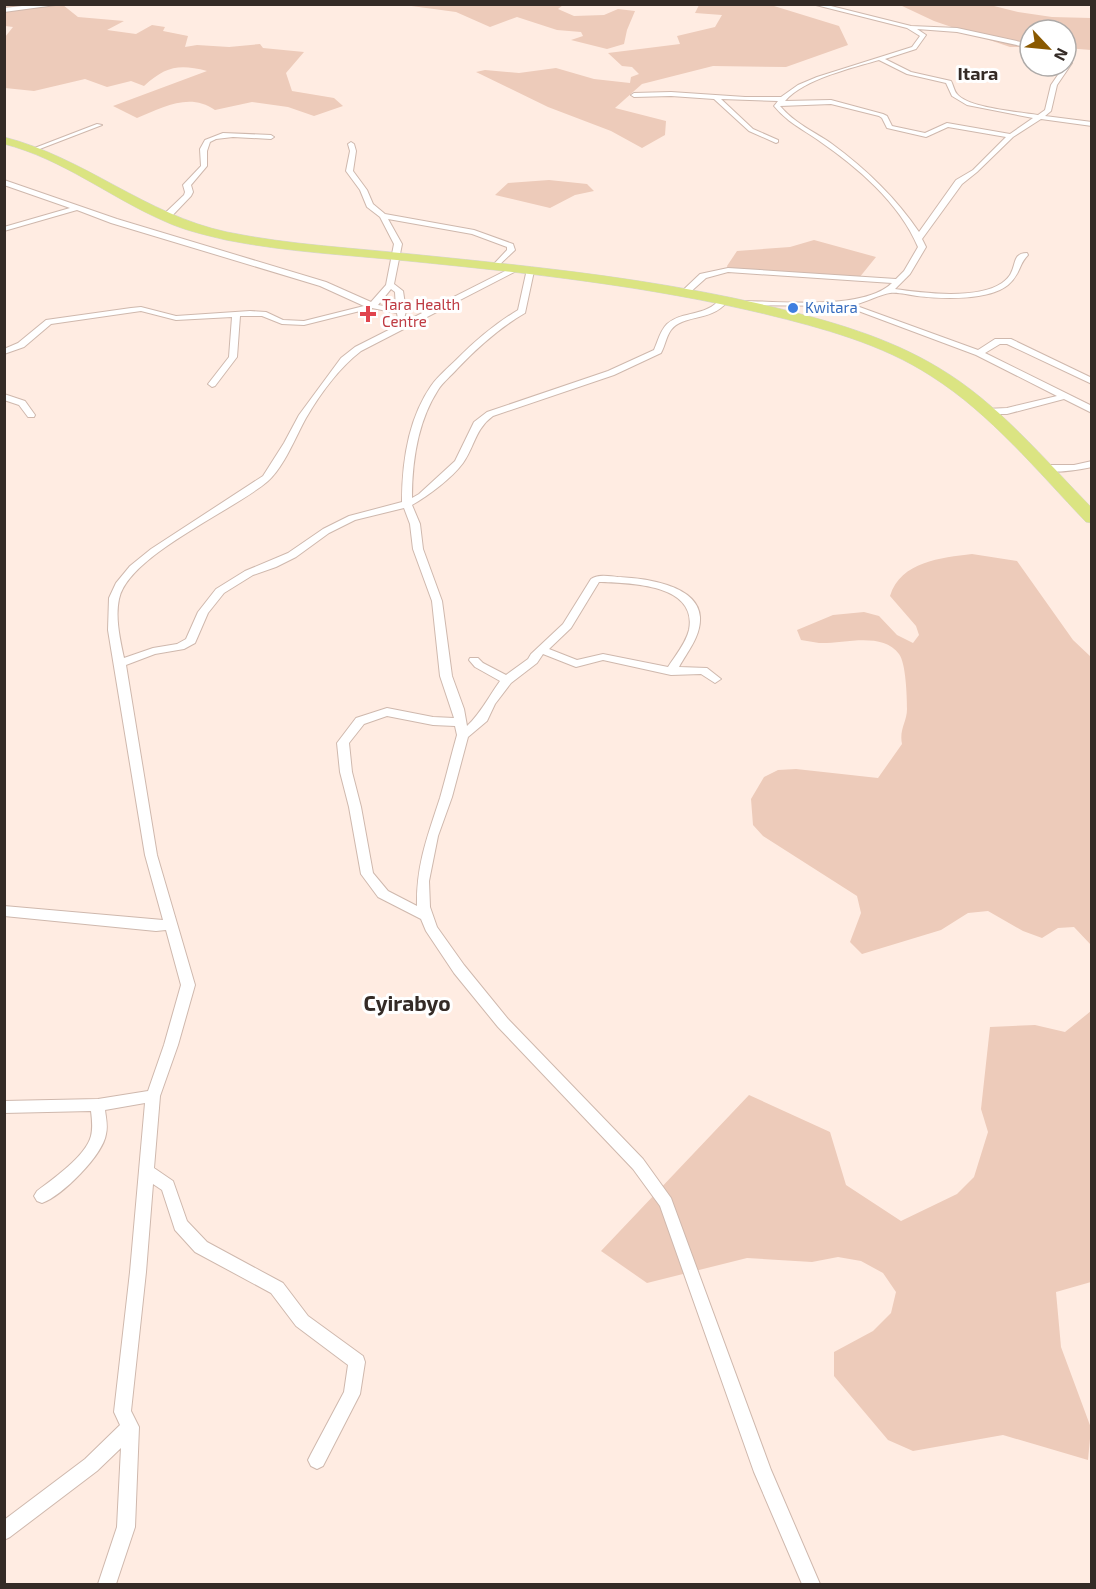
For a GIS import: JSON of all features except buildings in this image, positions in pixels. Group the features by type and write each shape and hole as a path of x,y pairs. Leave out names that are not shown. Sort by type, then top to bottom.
{"highway":[{"path":"4,140 35,149 166,218 244,239 612,280 730,301 859,335 897,351 938,373 986,412 1092,518"}],"street":[{"path":"4,10 62,4"},
{"path":"814,4 909,27 957,30 1018,43"},
{"path":"120,663 153,651 180,647 191,641 203,612 220,591 249,573 292,555 326,531 352,518 407,504 436,485 459,462 479,422 490,414 611,373 658,351 662,338 671,325 712,311 730,301 845,304 866,300 889,290 919,255 922,247 919,238 866,175 777,106 804,85 908,50 919,43 923,35 909,27"},
{"path":"879,58 909,73 949,82 954,95 961,101 1039,117 1092,124"},
{"path":"919,238 959,182 975,171 1011,136 1047,111 1054,85 1059,78"},
{"path":"633,95 671,94 759,101 838,103 881,115 885,117 889,127 926,135 947,125 1011,136"},
{"path":"716,98 751,130 776,141"},
{"path":"35,149 99,125"},
{"path":"166,218 187,196 189,192 187,185 204,166 204,146 207,142 224,134 271,137"},
{"path":"4,352 21,345 44,324 55,320 141,309 176,318 263,314 282,322 304,323 372,306 390,285 398,244 383,216 370,205 363,190 349,171 353,151 351,144"},
{"path":"4,182 114,222 280,269 323,284 372,306 402,311"},
{"path":"4,229 76,208"},
{"path":"383,216 474,232 510,246 511,250 496,266"},
{"path":"889,290 919,296 948,297 994,289 1008,284 1019,265 1019,259 1024,255"},
{"path":"107,1584 126,1527 130,1427 122,1412 138,1272 153,1096 188,985 151,855 112,615 114,598 121,583 134,568 155,551 266,478 290,443 302,417 337,368 358,349 523,270 524,308 491,331 453,365 435,387 425,406 412,446 407,474 407,504 415,524 418,549 437,601 446,676 462,728 446,797 432,836 423,881 424,907 431,928 459,969 503,1023 638,1164 666,1203 763,1472 811,1584"},
{"path":"684,293 703,276 728,270 897,281"},
{"path":"390,285 399,291 402,311 400,321 404,325"},
{"path":"845,304 979,353 1091,407"},
{"path":"212,384 233,357 236,315"},
{"path":"979,353 993,344 1008,341 1092,382"},
{"path":"986,412 1007,411 1066,396"},
{"path":"4,397 22,403 31,415"},
{"path":"1043,468 1074,468 1092,464"},
{"path":"427,916 383,894 368,874 346,772 343,743 360,721 387,712 462,728 483,718 490,703 507,680 524,669 567,626 596,579 649,584 675,591 687,598 694,614 694,630 671,671"},
{"path":"542,650 576,664 603,657 671,671 703,670 715,679"},
{"path":"474,660 507,680"},
{"path":"4,911 156,926 172,924"},
{"path":"4,1107 98,1105 153,1096"},
{"path":"42,1196 65,1177 94,1147 99,1134 98,1105"},
{"path":"146,1170 168,1186 180,1225 201,1247 277,1288 302,1321 357,1362 352,1394 317,1460"},
{"path":"4,1531 91,1465 130,1427"}],"shaded area":[{"path":"4,5 63,5 78,17 124,21 107,30 136,34 152,25 165,27 163,31 188,36 185,47 260,44 263,48 304,52 286,73 292,91 334,98 343,106 314,116 288,107 252,102 215,110 196,102 186,102 176,103 137,118 113,106 207,71 181,67 159,74 144,86 131,81 107,87 85,79 34,91 5,88 5,37 13,27 5,26"},
{"path":"404,5 563,5 558,9 574,16 604,15 618,9 635,11 624,44 607,49 571,40 583,36 581,32 557,30 517,17 490,27 456,12"},
{"path":"699,5 774,6 839,26 848,45 786,67 713,66 642,84 615,108 666,121 665,135 642,148 611,131 548,107 476,72 485,70 519,73 556,68 594,79 630,83 631,77 639,74 632,67 622,66 608,53 680,44 677,36 715,27 722,15 695,13"},
{"path":"900,5 990,5 1052,17 1091,18 1091,50 1078,49 1078,18 1018,18 1018,47 1010,47 934,21"},
{"path":"549,180 587,184 594,191 575,195 550,208 495,195 508,183"},
{"path":"814,240 876,257 859,278 728,270 727,266 737,251 790,247"},
{"path":"972,554 1017,561 1073,640 1091,657 1091,945 1074,927 1058,928 1042,938 1023,931 988,911 968,913 941,930 862,954 850,942 861,913 857,896 763,836 753,825 751,799 764,777 778,770 796,769 878,778 902,744 907,709 903,665 899,654 892,647 883,643 862,640 819,643 801,640 797,630 833,615 864,612 879,616 897,635 913,643 919,635 916,626 890,596 895,584 903,575 924,563"},
{"path":"1091,1011 1091,1282 1056,1292 1061,1347 1091,1428 1088,1460 1003,1435 913,1451 888,1440 834,1376 834,1352 873,1331 891,1313 896,1292 883,1273 861,1261 838,1257 812,1262 747,1258 647,1283 601,1251 749,1095 830,1132 846,1185 901,1221 957,1194 974,1177 988,1132 981,1109 990,1027 1035,1025 1065,1032"}],"place":[{"name":"Kwitara","path":"793,308"},
{"name":"Tara Health Centre","path":"368,314"}],"district":[{"name":"Itara","path":"978,74"},
{"name":"Cyirabyo","path":"407,1004"}]}
